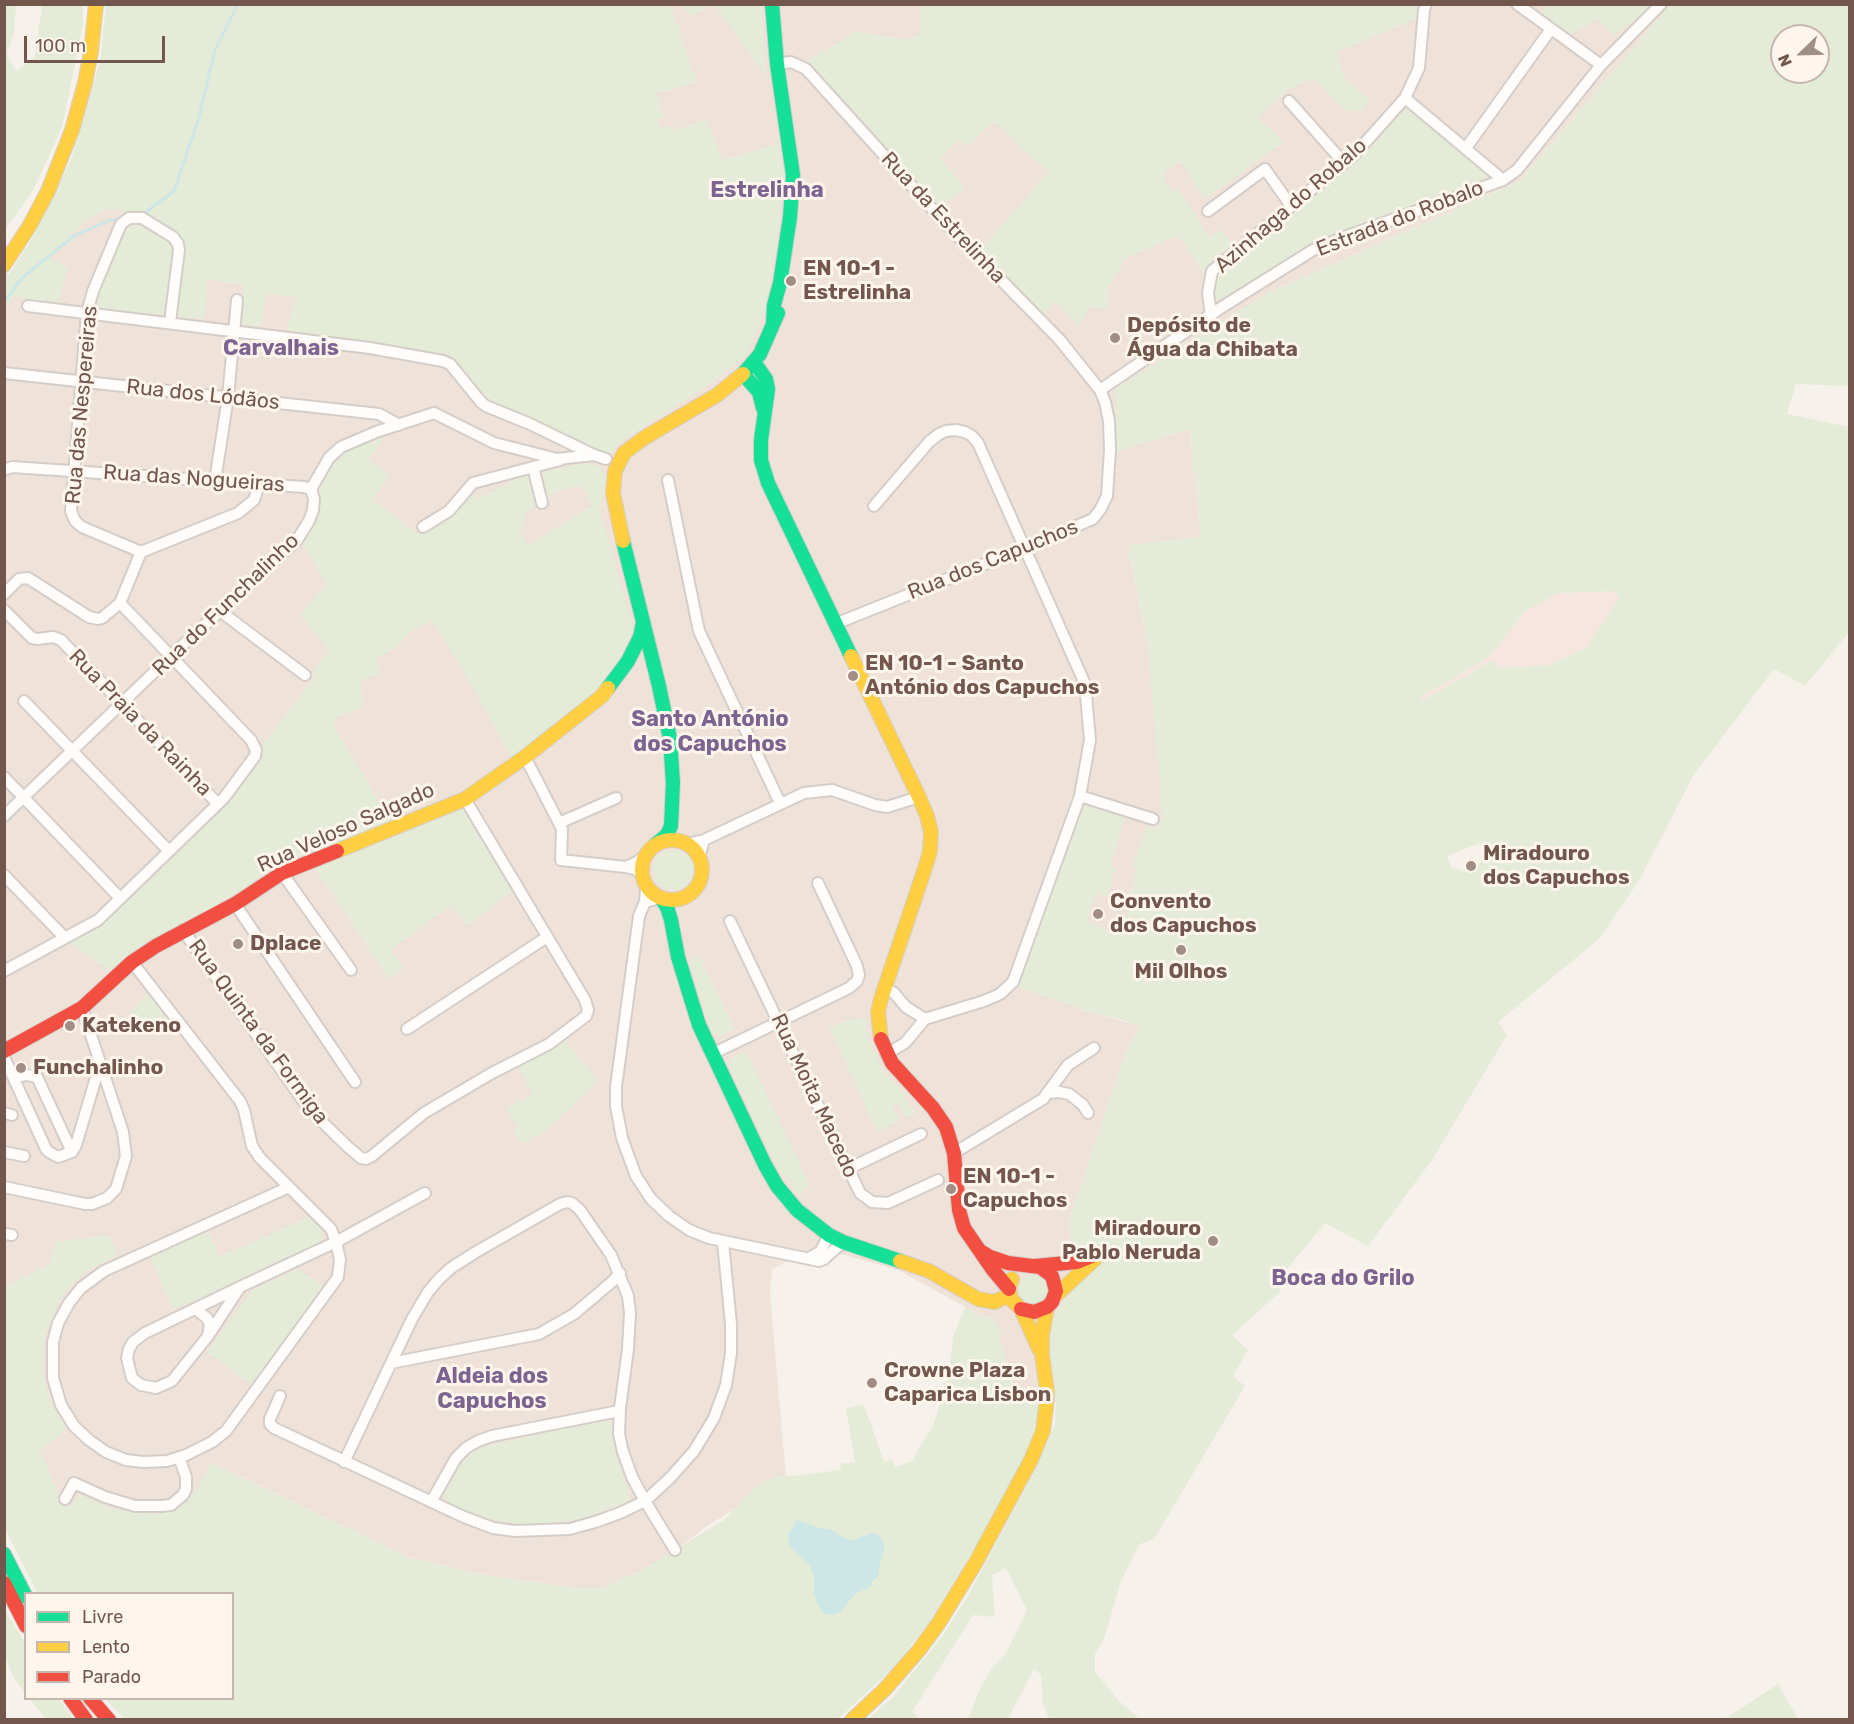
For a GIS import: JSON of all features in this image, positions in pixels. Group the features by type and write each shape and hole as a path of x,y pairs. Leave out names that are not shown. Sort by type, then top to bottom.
{"main road":[{"path":"4,252 32,208 64,134 77,92 87,40 90,4"},
{"path":"4,266 48,191 72,130 85,83 96,4"},
{"path":"772,4 777,64 792,175 790,217 780,283 774,305 773,323 765,344 743,374 717,395 613,459 615,509 643,622 646,653 656,675 666,713 672,758 671,826 667,835 646,855 642,865 643,879 647,887 661,898 667,907 688,993 712,1054 765,1165 777,1186 796,1210 843,1242 929,1271 982,1301 999,1301 1009,1291 1011,1280 1016,1273 1023,1268 1077,1262 1104,1251 1051,1301 1034,1312 1019,1308 997,1310 986,1308 969,1295"},
{"path":"754,362 766,379 768,389 761,460 768,483 919,797 931,832 930,850 884,987 878,1012 880,1037 886,1054 901,1075 933,1108 946,1127 954,1153 961,1219 968,1234 1009,1291 1011,1299 1019,1308 1042,1356"},
{"path":"743,374 759,392 764,412"},
{"name":"Rua Veloso Salgado","path":"4,1051 82,1008 132,963 183,930 235,904 282,873 465,799 525,757 602,696 628,661 642,630 643,622"},
{"path":"636,644 646,645 646,653"},
{"path":"628,661 646,653"},
{"path":"661,898 678,899 688,895 700,880 699,858 676,835 671,826"},
{"path":"656,844 672,840 685,843"},
{"path":"671,920 678,899"},
{"path":"852,1719 885,1689 938,1624 976,1562 1028,1468 1038,1445 1045,1417 1047,1392 1042,1356 1042,1335 1055,1286 1052,1276 1045,1269 1008,1263 990,1257 981,1251"},
{"path":"4,1554 24,1593"},
{"path":"4,1583 24,1622"},
{"path":"72,1700 86,1719"},
{"path":"92,1700 109,1719"}],"street":[{"name":"Azinhaga do Robalo","path":"1211,315 1208,293 1212,271 1355,154 1405,98 1419,68 1426,4"},
{"path":"1517,4 1601,65"},
{"name":"Estrada do Robalo","path":"1100,390 1313,250 1503,180 1517,170 1601,65 1660,4"},
{"path":"1466,148 1551,29"},
{"name":"Rua da Estrelinha","path":"777,64 791,62 806,69 947,225 1059,339 1100,390"},
{"path":"1405,98 1503,180"},
{"path":"1289,101 1344,163"},
{"path":"1208,211 1265,169 1291,206"},
{"name":"Rua das Nespereiras","path":"141,552 82,527 75,521 71,511 87,313 93,291 121,224 129,218 138,217 173,237 179,247 170,322"},
{"path":"215,481 228,397 237,300"},
{"path":"28,306 370,348 443,361 450,364 486,406 594,455"},
{"name":"Rua dos Lódãos","path":"4,373 379,414 399,425"},
{"name":"Rua dos Capuchos","path":"835,624 1093,519 1107,496 1110,450 1109,421 1100,390"},
{"name":"Rua do Funchalinho","path":"4,816 171,656 300,537 313,510 314,499 311,489 329,458 341,447 434,413 494,443 563,459 594,455 613,459"},
{"path":"874,506 929,442 939,434 956,430 972,436 978,443 1085,684 1090,740 1080,796 1013,981 1000,994 984,1001 925,1019 905,1043 886,1054"},
{"path":"4,457 8,468"},
{"path":"423,527 449,511 473,483 563,459"},
{"path":"533,467 542,503"},
{"name":"Rua das Nogueiras","path":"8,468 311,489"},
{"path":"668,480 699,632 780,803"},
{"path":"4,594 19,579 28,578 93,618 102,618 120,603 141,552 238,513 254,500 260,484"},
{"path":"4,971 98,920 218,804 253,759 256,750 251,740 120,603"},
{"name":"Rua Praia da Rainha","path":"4,610 32,638 53,637 61,640 218,804"},
{"path":"220,611 305,675"},
{"path":"24,700 169,851"},
{"path":"525,757 559,823 562,835 561,860 637,870 646,889 645,902 639,916 616,1088 616,1106 622,1138 642,1187 659,1208 678,1224 723,1242 819,1261 843,1242"},
{"path":"4,777 120,898"},
{"path":"685,843 704,840 780,803 818,790 832,790 887,807 919,797"},
{"path":"1080,796 1153,819"},
{"path":"559,823 616,798"},
{"path":"407,1029 547,936 465,799"},
{"path":"699,858 704,840"},
{"path":"626,867 646,855"},
{"path":"282,873 351,970"},
{"path":"4,874 65,938"},
{"path":"712,1054 853,985 859,975 857,966 818,883"},
{"path":"645,902 661,898"},
{"path":"235,904 355,1082"},
{"name":"Rua Moita Macedo","path":"730,921 860,1193 872,1202 888,1203 938,1180"},
{"name":"Rua Quinta da Formiga","path":"183,930 309,1109 348,1148 366,1159 378,1153 436,1104 549,1044 586,1016 587,1005 547,936"},
{"path":"132,963 240,1101 252,1146 260,1158 326,1223 331,1229 340,1260 338,1276 243,1409 226,1431 212,1442 186,1455 167,1461 143,1462 126,1460 106,1452 89,1440 74,1426 61,1406 53,1378 52,1342 58,1323 69,1303 81,1288 104,1271 289,1187"},
{"path":"884,987 894,993 906,1007 925,1019"},
{"path":"4,1186 85,1204 97,1202 112,1194 116,1189 126,1156 123,1132 82,1008"},
{"path":"954,1153 1043,1099 1068,1065 1094,1048"},
{"path":"4,1057 49,1152 57,1157 72,1152 76,1145 100,1064"},
{"path":"14,1077 27,1075 37,1077 72,1152"},
{"path":"1047,1093 1069,1094 1083,1105 1088,1113"},
{"path":"848,1169 921,1134"},
{"path":"4,1152 24,1156"},
{"path":"240,1287 208,1336 167,1385 156,1388 148,1387 132,1378 127,1359 129,1349 133,1342 145,1333 240,1287 336,1242 425,1193"},
{"path":"344,1462 412,1319 428,1292 445,1274 476,1252 560,1204 572,1203 580,1210 611,1256 628,1296 630,1313 628,1349 619,1434 632,1477 675,1550"},
{"path":"809,1258 820,1252 830,1235"},
{"path":"280,1396 270,1419 270,1424 274,1428 431,1502 493,1528 515,1532 570,1529 620,1513 645,1501 670,1478 694,1451 714,1418 726,1385 731,1353 723,1242"},
{"path":"391,1363 539,1334 574,1314 620,1273"},
{"path":"195,1309 207,1318 210,1325 208,1336"},
{"path":"431,1502 456,1458 478,1441 620,1411"},
{"path":"64,1498 74,1483 105,1497 135,1506 171,1504 183,1496 186,1489 186,1477 178,1457"}],"shaded area":[{"path":"586,5 1670,5 1520,181 1264,295 1190,429 1201,537 1128,546 1208,941 1022,977 1019,986 1082,1009 1084,1012 1092,1012 1139,1026 1122,1063 1068,1224 1082,1298 1073,1404 1012,1399 993,1318 980,1315 898,1270 816,1247 772,1269 770,1294 786,1477 707,1526 672,1553 603,1588 576,1588 489,1576 410,1558 211,1463 187,1543 41,1592 37,1592 5,1529 4,273 22,279 63,218"},
{"path":"1615,591 1619,598 1585,648 1550,665 1498,668 1493,660 1422,701 1420,696 1491,655 1524,612 1558,593"}],"green space":[{"path":"5,4 16,5 14,33 7,54 17,71 35,57 42,5 83,5 83,25 62,127 34,189 5,230"},
{"path":"605,4 606,6 610,4 668,5 672,10 696,82 656,94 664,117 657,119 661,129 673,125 675,131 707,119 722,160 779,144 785,182 777,189 732,185 735,195 782,196 765,309 747,354 718,378 621,442 608,455 487,402 453,360 434,354 287,330 296,297 266,293 262,326 240,324 244,285 207,279 205,319 99,309 96,295 125,232 121,209 109,209 86,220 49,257 68,268 58,302 26,301 15,295 5,309 5,281 33,237 71,160 100,62 106,5"},
{"path":"682,5 715,5 689,16"},
{"path":"715,5 761,5 766,76"},
{"path":"922,5 1422,5 1417,19 1336,52 1345,79 1370,100 1362,111 1345,110 1314,78 1289,89 1258,118 1284,142 1205,199 1180,161 1165,171 1164,180 1172,191 1179,189 1209,237 1220,230 1234,247 1207,279 1179,235 1133,255 1124,260 1109,288 1109,309 1089,307 1079,325 1053,301 1045,314 980,251 1048,172 994,122 967,146 959,140 941,158 965,189 937,207 898,159 806,62 856,32 905,39 919,35"},
{"path":"1548,5 1656,5 1614,35 1598,19 1568,36 1538,15"},
{"path":"1670,5 1849,5 1849,386 1796,384 1787,414 1849,427 1849,632 1805,686 1774,669 1693,776 1640,879 1600,938 1498,1022 1507,1035 1432,1160 1368,1246 1325,1223 1283,1274 1280,1292 1232,1335 1248,1350 1233,1376 1245,1386 1154,1539 1140,1544 1121,1581 1104,1639 1095,1654 1095,1672 1119,1701 1140,1719 1049,1719 1043,1703 1041,1675 1034,1669 1008,1719 968,1719 981,1687 992,1668 1005,1655 1027,1610 1006,1568 992,1575 995,1617 973,1615 912,1712 920,1719 867,1720 893,1697 941,1638 969,1594 1037,1466 1055,1424 1056,1395 1050,1346 1053,1318 1064,1300 1079,1284 1068,1224 1122,1063 1139,1026 1092,1012 1083,1012 1082,1009 1018,987 1083,807 1090,806 1125,818 1110,866 1115,868 1106,897 1096,893 1086,922 1119,934 1129,909 1124,907 1138,869 1133,867 1147,826 1157,829 1163,816 1147,638 1128,545 1201,537 1190,429 1116,452 1116,389 1264,295 1520,181","holes":["1615,591 1619,598 1585,648 1550,665 1498,668 1493,660 1422,701 1420,696 1491,655 1524,612 1558,593","1480,843 1485,855 1477,867 1465,872 1451,867 1447,856"]},
{"path":"1405,104 1492,173 1458,193 1319,240 1221,302 1213,294 1219,275 1380,137"},
{"path":"386,436 369,459 390,475 373,499 420,535 453,512 472,491 476,500 512,481 511,476 531,469 538,505 525,513 520,532 528,546 592,505 581,484 547,496 543,472 584,463 600,467 606,477 600,511 633,630 609,682 512,759 469,680 432,620 410,632 397,647 377,658 380,674 361,680 363,707 338,717 333,725 388,817 396,823 365,836 297,857 153,942 109,971 69,942 102,924 229,802 258,764 261,747 315,676 312,673 329,651 301,615 326,584 303,543 316,516 322,480 332,463 351,449"},
{"path":"464,803 514,889 468,926 450,906 390,950 403,968 389,979 312,864"},
{"path":"673,850 687,856 693,870 687,884 673,890 659,884 653,870 659,856"},
{"path":"699,955 735,1029 720,1036 712,1033 696,986 690,959"},
{"path":"148,994 168,1020 151,1036 130,1012"},
{"path":"865,1018 868,1037 883,1073 906,1094 902,1097 915,1112 906,1118 898,1103 892,1105 899,1121 877,1132 830,1028 848,1020"},
{"path":"563,1039 599,1081 545,1131 522,1144 513,1131 518,1127 507,1108 533,1094 518,1066 546,1052"},
{"path":"746,1051 810,1186 799,1196 777,1167 730,1069 732,1057"},
{"path":"309,1217 323,1231 322,1238 316,1245 173,1310 150,1257 209,1231 220,1257"},
{"path":"109,1235 118,1255 88,1270 69,1287 56,1307 44,1340 42,1376 53,1408 67,1428 40,1451 64,1505 71,1506 79,1494 112,1509 158,1514 176,1507 197,1490 211,1463 410,1558 489,1576 576,1588 603,1588 642,1570 724,1520 755,1488 766,1481 778,1476 841,1470 840,1464 855,1462 846,1408 864,1405 884,1462 892,1459 895,1467 913,1461 933,1426 949,1375 953,1337 965,1307 980,1315 993,1318 1002,1334 999,1337 1009,1371 1012,1371 1013,1395 1037,1394 1038,1380 1038,1417 1026,1455 982,1536 928,1624 893,1668 838,1719 124,1719 106,1700 234,1700 234,1592 37,1592 5,1529 4,1287 50,1264 55,1242"},
{"path":"299,1269 324,1288 253,1386 207,1352 253,1290"},
{"path":"1033,1275 1043,1279 1047,1289 1043,1299 1033,1303 1023,1299 1019,1289 1023,1279"},
{"path":"604,1420 611,1423 615,1453 630,1495 628,1501 586,1518 540,1525 509,1523 482,1517 454,1506 446,1499 445,1493 456,1470 476,1450"},
{"path":"4,1609 24,1641 24,1692 14,1678 5,1657"},
{"path":"1778,1684 1798,1719 1725,1719"},
{"path":"31,1700 60,1700 74,1719 46,1719"}],"water":[{"path":"797,1520 829,1529 846,1539 852,1540 872,1533 877,1534 884,1543 879,1576 873,1580 870,1587 855,1594 835,1615 825,1614 818,1605 810,1565 789,1544 788,1535"}],"waterway":[{"path":"142,215 174,191 199,117 215,50 238,4"},
{"path":"4,302 22,278 74,236 110,220 121,219"}],"traffic: fast":[{"path":"772,4 777,64 793,175 790,217 780,283 774,305 773,323"},
{"path":"763,408 759,392 743,374 760,354 778,313"},
{"path":"754,362 766,379 768,389 761,440 761,460 768,483 851,656"},
{"path":"623,541 670,739 673,783 671,826 667,835 656,844"},
{"path":"608,688 628,661 640,637 643,622"},
{"path":"661,898 671,920 678,957 699,1025 777,1186 797,1210 829,1235 900,1261"},
{"path":"4,1554 24,1593"}],"traffic: slow":[{"path":"4,265 30,225 48,191 72,130 91,52 96,4"},
{"path":"623,541 613,493 615,471 624,453 644,438 717,395 743,374"},
{"path":"851,656 919,797 931,832 927,862 881,999 878,1012 881,1039"},
{"path":"337,851 465,799 525,757 602,696 608,688"},
{"path":"672,840 689,845 697,853 702,870 697,887 689,895 672,900 655,895 647,887 642,870 647,853 655,845 672,840"},
{"path":"1055,1296 1095,1259"},
{"path":"900,1261 929,1271 978,1299 995,1302 1010,1294"},
{"path":"1012,1279 1009,1289 1011,1299 1021,1309 1039,1349"},
{"path":"852,1720 885,1689 938,1624 976,1562 1031,1460 1043,1431 1046,1408 1047,1391 1042,1335 1047,1307"}],"traffic: jam":[{"path":"4,1051 82,1008 132,962 156,946 235,904 282,873 337,851"},
{"path":"881,1039 892,1063 933,1108 946,1127 954,1153 959,1210 964,1228 1009,1289"},
{"path":"1035,1266 1077,1262 1104,1251"},
{"path":"982,1252 1008,1263 1040,1267 1052,1276 1056,1291 1052,1302 1047,1307 1034,1312 1021,1309"},
{"path":"4,1583 24,1622"},
{"path":"71,1700 86,1720"},
{"path":"92,1700 109,1720"}],"place":[{"name":"EN 10-1 - Estrelinha","path":"791,281"},
{"name":"Depósito de Água da Chibata","path":"1115,338"},
{"name":"EN 10-1 - Santo António dos Capuchos","path":"853,676"},
{"name":"Miradouro dos Capuchos","path":"1471,866"},
{"name":"Convento dos Capuchos","path":"1098,914"},
{"name":"Dplace","path":"238,944"},
{"name":"Mil Olhos","path":"1181,950"},
{"name":"Katekeno","path":"70,1026"},
{"name":"Funchalinho","path":"21,1068"},
{"name":"EN 10-1 - Capuchos","path":"951,1189"},
{"name":"Miradouro Pablo Neruda","path":"1213,1241"},
{"name":"Crowne Plaza Caparica Lisbon","path":"872,1383"}],"district":[{"name":"Estrelinha","path":"767,191"},
{"name":"Carvalhais","path":"281,349"},
{"name":"Santo António dos Capuchos","path":"710,732"},
{"name":"Boca do Grilo","path":"1343,1279"},
{"name":"Aldeia dos Capuchos","path":"492,1390"}]}
